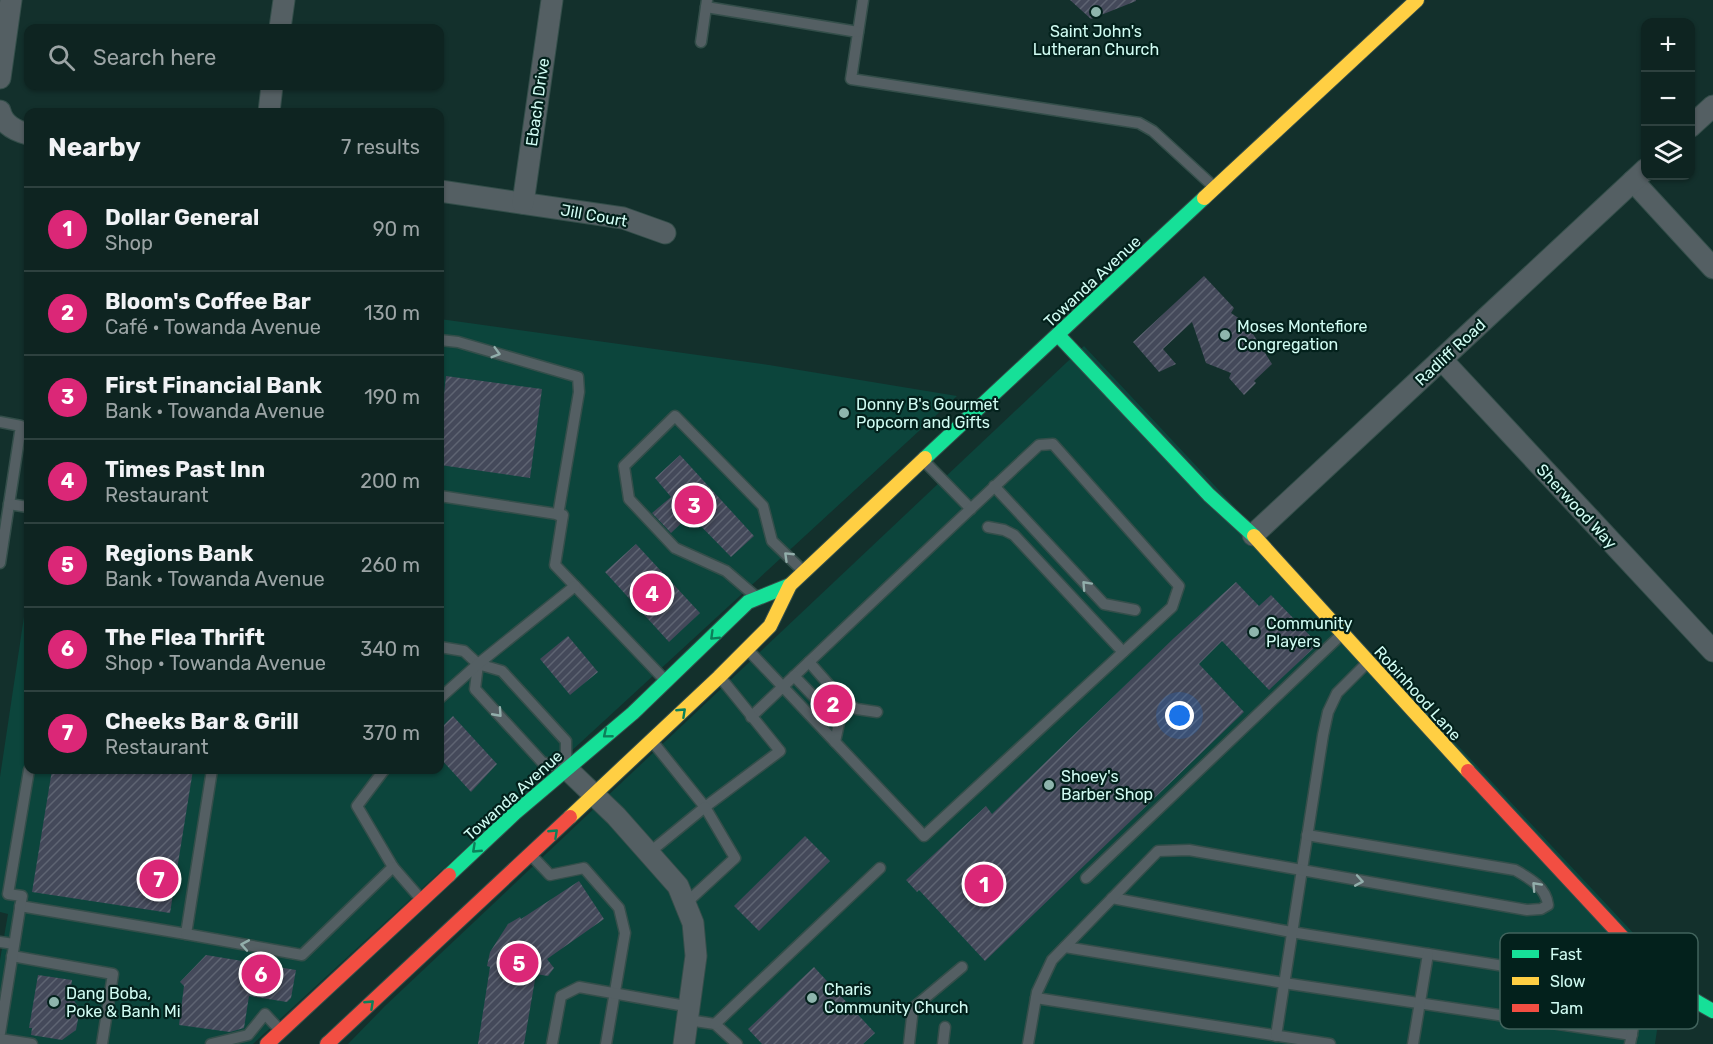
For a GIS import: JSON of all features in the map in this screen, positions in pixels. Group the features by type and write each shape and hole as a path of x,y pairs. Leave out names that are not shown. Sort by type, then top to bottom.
{"main road":[{"name":"Towanda Avenue","path":"328,1044 719,677 770,626 790,585 804,571 1417,0"},
{"name":"Robinhood Lane","path":"1058,335 1209,495 1253,535 1450,753 1620,933"},
{"name":"Towanda Avenue","path":"267,1044 515,813 633,713 748,602 790,585"},
{"name":"Robinhood Lane","path":"1698,1003 1713,1011"}],"street":[{"path":"1,72 11,0"},
{"path":"281,24 284,0"},
{"name":"Ebach Drive","path":"523,203 552,0"},
{"path":"269,108 272,90"},
{"path":"1691,126 1713,105"},
{"path":"0,111 2,117 15,130 24,133"},
{"path":"1639,175 1713,268"},
{"name":"Radliff Road","path":"1253,535 1639,175"},
{"name":"Jill Court","path":"444,191 623,218 665,233"},
{"name":"Sherwood Way","path":"1442,360 1713,651"},
{"path":"566,768 650,852 678,886 693,923 696,956 684,1044"}],"lane":[{"path":"863,0 851,79 1139,123 1153,131 1215,188"},
{"path":"701,42 706,3 858,32"},
{"path":"444,340 458,342 578,377 579,392 558,515"},
{"path":"775,616 726,571 675,548 629,499 624,466 675,416 763,506 772,541 804,571"},
{"path":"0,422 21,426 0,563"},
{"path":"747,649 782,687 924,836 1172,607 1179,586 1053,444 1039,445 994,486 971,509 782,687 751,717"},
{"path":"923,460 971,509"},
{"path":"994,486 1104,604 1135,610"},
{"path":"444,497 563,515 555,565 666,681"},
{"path":"9,504 24,506"},
{"path":"988,527 1004,530 1014,535 1123,652"},
{"path":"444,694 575,586"},
{"path":"1086,878 1343,634"},
{"path":"444,648 464,651 478,664 502,670 566,741 566,768 542,762 475,689 478,664"},
{"path":"809,662 845,703 857,709 877,712"},
{"path":"1276,1036 1328,712 1337,693 1368,662"},
{"path":"794,676 839,723 835,742"},
{"path":"650,852 780,751 719,677"},
{"path":"652,741 705,807 735,858 685,904"},
{"path":"0,1033 22,896 8,894 28,774"},
{"path":"186,934 211,774"},
{"path":"381,774 357,806 393,867 422,900"},
{"path":"1028,1044 1036,998 1052,960 1158,850 1189,850 1527,910 1541,909 1548,905 1547,898 1534,881 1515,870 1307,835"},
{"path":"530,855 550,875 584,868 619,909 625,933 606,1044"},
{"path":"20,906 302,955 393,867"},
{"path":"715,1024 880,868"},
{"path":"1112,898 1292,932 1500,965"},
{"path":"0,942 14,944"},
{"path":"1065,946 1500,1017"},
{"path":"1413,1044 1428,954"},
{"path":"12,956 113,974 102,1044"},
{"path":"909,1044 913,1008 962,967"},
{"path":"552,1044 561,996 579,987 689,1013 715,1024 737,1044"},
{"path":"1036,998 1330,1044"},
{"path":"211,1044 235,1041 248,1035 265,1014 281,1032"},
{"path":"943,1044 945,1027"},
{"path":"1572,1029 1631,1039"},
{"path":"0,1039 32,1044"}],"shaded area":[{"path":"444,320 769,365 957,396 253,1044 0,1044 0,960 8,914 0,912 0,777 24,617 24,774 444,774"},
{"path":"1084,346 1633,933 1500,933 1500,1029 1657,1029 1655,1044 348,1044 385,1006"}],"building":[{"name":"Saint John's Lutheran Church","path":"1070,0 1136,0 1136,1 1091,19"},
{"name":"Moses Montefiore Congregation","path":"1204,276 1234,308 1231,313 1246,323 1272,364 1254,381 1256,383 1244,395 1229,378 1231,373 1206,363 1192,322 1163,349 1176,364 1159,372 1133,342"},
{"path":"446,376 542,389 530,478 444,466"},
{"path":"680,455 754,536 731,557 690,515 671,533 652,513 671,497 655,478"},
{"path":"636,544 700,613 669,642 605,572"},
{"path":"1236,582 1259,606 1271,595 1318,644 1269,690 1222,641 1199,664 1244,712 985,961 919,890 917,892 906,880 986,806 992,814 1174,638"},
{"path":"568,636 598,672 570,695 540,659"},
{"path":"453,716 497,764 471,792 444,762 444,725"},
{"path":"51,774 192,774 170,913 32,892"},
{"path":"805,836 830,861 759,931 734,906"},
{"path":"579,881 604,919 547,959 554,968 548,976 536,974 524,1044 478,1044 490,967 487,966 490,952 508,924 520,917 521,919"},
{"path":"206,955 296,970 291,998 287,1002 249,996 244,1028 230,1032 179,1025 184,986 180,982"},
{"name":"Charis Community Church","path":"814,967 875,1033 863,1044 762,1044 748,1029"},
{"name":"Dang Boba, Poke & Banh Mi","path":"38,975 72,980 70,995 80,1009 76,1030 62,1040 31,1035 32,1028 29,1028"}],"traffic: fast":[{"path":"925,458 1204,198"},
{"path":"1058,335 1209,495 1254,536"},
{"path":"449,875 515,813 633,713 748,602 790,585"},
{"path":"1698,1002 1713,1011"}],"traffic: slow":[{"path":"1204,198 1417,0"},
{"path":"570,817 770,626 790,585 925,458"},
{"path":"1254,536 1468,771"}],"traffic: jam":[{"path":"1468,771 1619,933"},
{"path":"327,1044 570,817"},
{"path":"267,1044 449,875"}],"place":[{"name":"Saint John's Lutheran Church","path":"1096,12"},
{"name":"Moses Montefiore Congregation","path":"1225,335"},
{"name":"Donny B's Gourmet Popcorn and Gifts","path":"844,413"},
{"name":"First Financial Bank","path":"694,505"},
{"name":"Times Past Inn","path":"652,593"},
{"name":"Community Players","path":"1254,632"},
{"name":"Bloom's Coffee Bar","path":"833,704"},
{"name":"Shoey's Barber Shop","path":"1049,785"},
{"name":"Cheeks Bar & Grill","path":"159,879"},
{"name":"Dollar General","path":"984,884"},
{"name":"Regions Bank","path":"519,963"},
{"name":"The Flea Thrift","path":"261,974"},
{"name":"Charis Community Church","path":"812,998"},
{"name":"Dang Boba, Poke & Banh Mi","path":"54,1002"}]}
